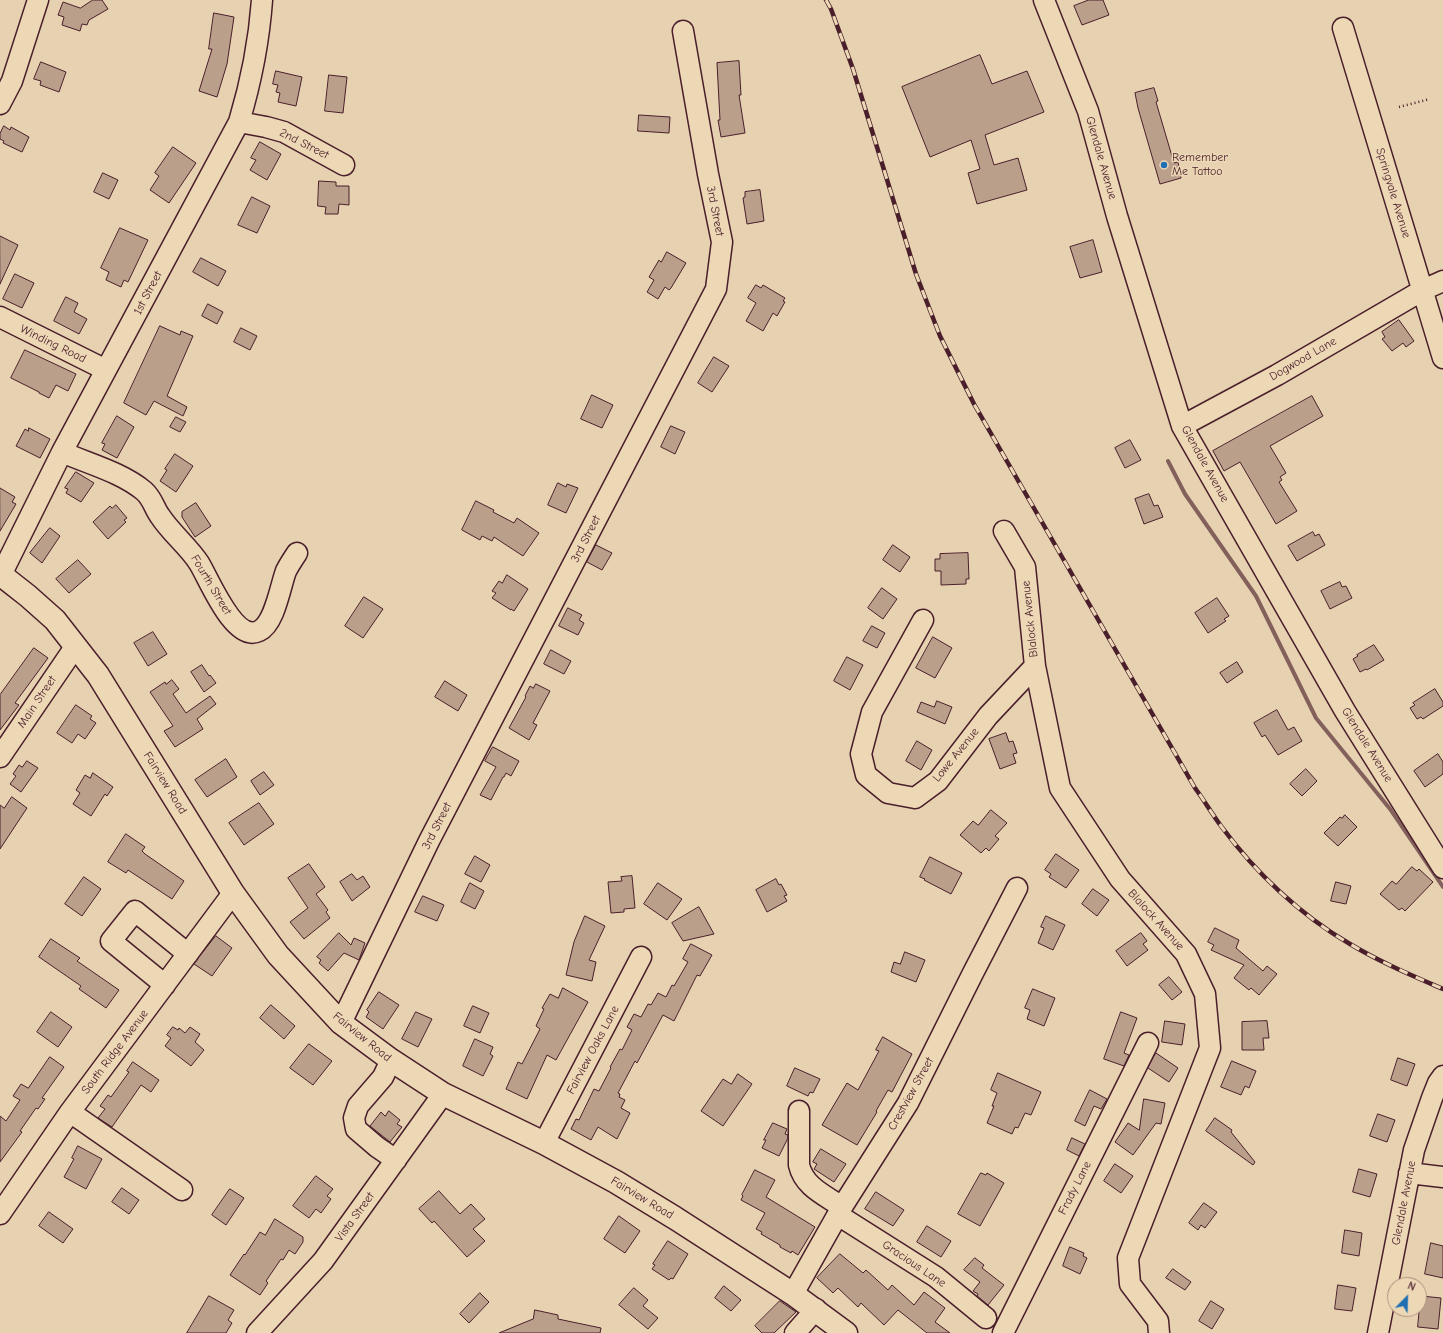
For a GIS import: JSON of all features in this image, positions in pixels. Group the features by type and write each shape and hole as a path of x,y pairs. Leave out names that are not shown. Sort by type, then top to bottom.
{"main road":[{"name":"Fairview Road","path":"0,574 55,620 98,675 233,893 278,955 340,1023 391,1060 443,1094 544,1143 616,1182 669,1214 816,1309 846,1333"}],"street":[{"path":"0,104 12,81 38,0"},
{"name":"1st Street","path":"0,574 62,452 239,122 255,60 262,0"},
{"name":"Glendale Avenue","path":"1044,0 1088,111 1118,216 1182,426 1345,711 1443,868"},
{"name":"Springvale Avenue","path":"1343,28 1443,358"},
{"name":"3rd Street","path":"340,1023 429,842 716,289 722,242 708,174 683,31"},
{"name":"2nd Street","path":"239,122 284,132 344,165"},
{"name":"Dogwood Lane","path":"1182,426 1277,375 1423,290 1443,281"},
{"name":"Winding Road","path":"0,318 106,370"},
{"name":"Fourth Street","path":"62,452 103,469 143,491 152,501 159,515 166,524 194,556 226,612 234,623 241,629 248,632 254,632 260,630 267,623 287,571 297,553"},
{"name":"Blalock Avenue","path":"1004,532 1025,567 1035,666 1060,788 1120,879 1186,954 1205,994 1210,1048 1128,1258 1130,1284 1158,1321 1159,1333"},
{"name":"Lowe Avenue","path":"923,620 872,712 861,754 866,775 888,794 916,798 938,781 988,716 1035,666"},
{"name":"Main Street","path":"0,757 75,647"},
{"name":"Crestview Street","path":"793,1294 840,1211 908,1102 1017,888"},
{"name":"South Ridge Avenue","path":"0,1214 70,1112 233,893"},
{"path":"165,985 111,941 135,911 188,954"},
{"name":"Fairview Oaks Lane","path":"544,1143 641,957"},
{"name":"Frady Lane","path":"1003,1333 1148,1042"},
{"path":"391,1060 383,1077 358,1106 354,1118 356,1129 377,1147 396,1160"},
{"name":"Glendale Avenue","path":"1378,1333 1414,1150 1432,1098 1438,1083 1443,1076"},
{"name":"Vista Street","path":"257,1333 323,1261 443,1094"},
{"name":"Gracious Lane","path":"799,1111 799,1165 800,1173 804,1179 840,1211 936,1277 986,1318"},
{"path":"70,1112 182,1190"},
{"path":"1409,1173 1443,1177"},
{"path":"794,1333 816,1309"}],"path":[{"path":"1399,107 1430,99"}],"building":[{"path":"93,0 102,0 108,9 89,20 87,25 82,24 80,31 62,25 64,17 58,15 63,2 80,8"},
{"path":"1089,0 1103,0 1109,15 1082,25 1074,6"},
{"path":"214,13 234,17 227,64 217,97 199,91 212,49 209,49"},
{"path":"980,55 992,84 1027,71 1044,112 985,135 994,165 1018,158 1027,190 977,204 968,173 980,169 971,140 930,157 902,87"},
{"path":"739,61 741,95 739,95 745,133 721,137 718,120 720,120 717,63"},
{"path":"41,62 66,72 59,92 40,85 41,81 34,79"},
{"path":"276,71 302,77 296,106 278,102 280,93 276,92 278,85 273,84"},
{"path":"329,75 347,77 343,113 325,111"},
{"path":"1154,88 1158,101 1156,102 1174,163 1178,162 1181,178 1160,184 1135,93"},
{"path":"639,115 670,117 669,133 638,131"},
{"path":"4,126 10,130 11,127 29,137 22,152 3,143 4,141 0,139 0,134"},
{"path":"260,142 281,154 267,180 250,170 256,160 251,158"},
{"path":"173,147 196,163 169,203 150,190 159,176 155,173"},
{"path":"103,173 118,180 109,199 94,192"},
{"path":"319,181 336,182 336,186 349,186 349,205 339,204 338,214 325,214 326,207 318,206"},
{"path":"760,190 764,221 747,224 743,198 745,197 745,192"},
{"path":"252,197 270,206 257,233 238,225"},
{"path":"120,228 148,240 128,282 124,280 121,287 106,280 109,272 101,268"},
{"path":"0,236 18,245 0,284"},
{"path":"1093,240 1102,272 1080,278 1070,247"},
{"path":"667,252 686,263 671,288 669,290 665,287 658,299 647,292 654,280 649,277 659,260 661,262"},
{"path":"201,258 226,271 218,286 193,272"},
{"path":"15,274 34,283 22,308 3,299"},
{"path":"756,285 761,288 763,285 785,298 783,301 785,302 777,316 773,313 763,331 746,321 756,303 748,298"},
{"path":"66,297 78,303 74,312 87,319 79,334 54,321"},
{"path":"208,304 223,312 217,324 202,316"},
{"path":"1399,320 1414,341 1406,347 1403,343 1392,351 1382,339 1385,337 1382,332"},
{"path":"160,326 180,335 181,331 193,336 167,396 187,407 183,416 154,401 146,415 124,403"},
{"path":"241,328 257,336 250,350 234,342"},
{"path":"25,350 76,374 68,391 56,385 49,398 11,378"},
{"path":"714,357 729,366 712,392 698,383"},
{"path":"592,395 613,405 602,428 581,419"},
{"path":"1312,396 1323,416 1270,446 1286,473 1280,477 1282,480 1279,482 1297,511 1276,524 1240,462 1224,471 1213,451"},
{"path":"117,416 134,427 117,458 102,450 105,444 102,443"},
{"path":"176,417 186,422 180,432 170,427"},
{"path":"671,426 685,432 675,454 661,447"},
{"path":"29,428 50,439 40,458 16,446 25,429 28,431"},
{"path":"1130,440 1141,460 1125,468 1115,448"},
{"path":"175,454 193,466 176,492 160,481 167,470 165,469"},
{"path":"76,472 94,483 81,502 66,493 68,489 65,488"},
{"path":"558,483 566,487 567,484 578,488 566,513 548,505"},
{"path":"0,488 15,497 12,502 16,504 0,531"},
{"path":"1149,494 1154,506 1158,505 1163,517 1144,524 1135,499"},
{"path":"476,501 494,510 493,512 514,523 517,518 539,533 523,556 494,537 492,541 482,536 480,540 462,530"},
{"path":"196,503 211,526 195,537 182,517 182,512"},
{"path":"116,505 127,518 124,520 126,522 108,539 93,522 110,506 112,508"},
{"path":"50,528 60,536 42,563 30,553"},
{"path":"1313,532 1315,536 1319,534 1325,545 1297,561 1288,546"},
{"path":"596,545 612,553 602,570 587,562"},
{"path":"893,545 910,557 900,572 883,560"},
{"path":"968,553 969,579 966,579 966,584 941,585 941,571 935,571 935,559 940,559 940,554"},
{"path":"78,560 91,574 69,593 56,579"},
{"path":"507,575 528,589 514,611 492,598 496,593 492,591 499,581 502,583"},
{"path":"1340,582 1342,587 1346,586 1352,598 1330,609 1321,591"},
{"path":"882,588 897,599 883,619 868,608"},
{"path":"364,597 383,609 363,638 345,626"},
{"path":"1217,598 1229,616 1224,619 1226,621 1208,633 1195,613"},
{"path":"568,608 582,615 579,620 584,623 578,635 559,626"},
{"path":"872,626 885,633 877,648 863,641"},
{"path":"153,632 167,654 148,666 134,643"},
{"path":"933,637 952,648 935,678 916,668"},
{"path":"1374,645 1384,660 1367,670 1366,669 1360,672 1353,659"},
{"path":"34,648 48,658 15,703 19,705 0,730 0,695"},
{"path":"551,650 571,661 564,674 544,664"},
{"path":"847,657 863,665 850,690 834,681"},
{"path":"1237,662 1243,672 1227,683 1220,673"},
{"path":"202,665 209,676 210,675 216,683 204,692 191,672"},
{"path":"172,680 179,689 173,694 186,713 210,696 216,704 197,719 203,729 175,747 164,731 173,726 150,692 165,682 166,684"},
{"path":"445,681 467,695 458,711 435,697"},
{"path":"536,684 550,691 533,723 537,725 529,740 509,728 526,697 525,696 530,686 533,688"},
{"path":"1435,689 1443,702 1443,706 1423,719 1421,717 1417,719 1410,708 1415,705 1413,703"},
{"path":"937,701 952,707 945,724 917,712 921,702 934,707"},
{"path":"76,705 92,716 90,719 96,723 85,739 78,734 72,743 57,733"},
{"path":"1277,710 1288,730 1294,727 1302,741 1278,755 1265,735 1262,737 1254,723"},
{"path":"1006,733 1009,742 1013,741 1017,753 1013,754 1016,763 1000,769 989,739"},
{"path":"917,741 932,750 921,770 906,761"},
{"path":"493,747 519,761 511,776 506,773 503,777 491,800 480,795 496,767 485,761"},
{"path":"1438,754 1443,762 1443,774 1425,787 1414,771"},
{"path":"226,759 237,777 207,797 195,780"},
{"path":"27,761 38,768 21,792 10,784 16,776 13,774 19,765 22,767"},
{"path":"1306,769 1317,781 1302,796 1290,784"},
{"path":"264,772 274,785 260,795 251,781"},
{"path":"93,773 113,787 107,796 105,794 91,816 73,804 80,793 76,790 85,775 90,778"},
{"path":"12,797 27,808 0,849 0,805 4,808"},
{"path":"259,803 274,824 244,845 229,823"},
{"path":"991,810 1007,823 995,836 999,839 989,851 986,848 981,853 960,835 973,821 978,825"},
{"path":"1345,815 1357,827 1338,846 1324,833 1340,817 1342,818"},
{"path":"126,834 145,847 142,851 145,854 184,881 172,899 128,870 126,873 108,862"},
{"path":"1056,854 1079,870 1066,888 1049,877 1051,874 1045,870"},
{"path":"475,856 490,865 481,882 465,874"},
{"path":"930,857 962,873 951,894 920,877"},
{"path":"309,864 325,887 316,894 328,910 326,912 330,918 304,939 290,922 308,908 288,878"},
{"path":"1412,867 1417,871 1419,869 1433,882 1405,911 1402,908 1399,910 1380,894 1392,881 1396,884"},
{"path":"352,874 357,880 363,876 370,887 352,901 340,882"},
{"path":"632,876 635,908 624,909 624,912 611,913 608,882 622,881 621,877"},
{"path":"84,877 101,889 82,916 65,904"},
{"path":"776,879 779,885 781,884 787,895 784,896 787,901 767,912 756,890"},
{"path":"1336,882 1351,886 1346,904 1331,901"},
{"path":"470,883 484,891 475,909 461,902"},
{"path":"658,883 682,899 667,920 644,904"},
{"path":"1093,889 1109,900 1097,916 1082,904"},
{"path":"423,896 444,905 437,921 415,912"},
{"path":"699,907 714,934 683,941 672,923"},
{"path":"585,916 605,926 589,960 596,962 592,981 566,975 574,942"},
{"path":"1046,916 1065,925 1053,950 1038,943 1044,928 1041,927"},
{"path":"1215,928 1239,940 1236,948 1263,971 1267,966 1277,974 1259,995 1251,988 1249,990 1234,978 1244,965 1211,950 1214,945 1208,942"},
{"path":"339,933 351,945 354,938 365,943 359,960 344,953 328,971 319,963 321,960 317,957"},
{"path":"1141,933 1147,941 1143,944 1148,950 1127,966 1116,951"},
{"path":"216,936 232,948 212,976 194,964"},
{"path":"51,939 80,958 77,961 119,990 106,1008 79,989 81,986 39,957"},
{"path":"691,944 712,955 700,976 697,975 674,1021 663,1015 637,1063 635,1061 618,1093 620,1094 619,1097 625,1100 621,1108 630,1113 617,1139 598,1127 591,1140 571,1129 576,1119 579,1120 594,1089 599,1091 620,1049 622,1050 632,1030 627,1027 634,1014 641,1017 648,1004 651,1005 658,993 666,997 672,985 674,986 688,962 683,959"},
{"path":"905,952 925,960 916,982 891,972 894,962 900,964"},
{"path":"1169,977 1182,992 1172,1000 1159,985"},
{"path":"563,988 588,1002 556,1060 547,1055 527,1099 506,1089 518,1062 522,1064 540,1029 536,1026 544,1009 542,1008 550,994 558,998"},
{"path":"1033,989 1055,998 1044,1026 1027,1019 1030,1010 1025,1008"},
{"path":"379,992 399,1005 383,1029 366,1017 369,1012 367,1010"},
{"path":"271,1005 295,1026 284,1039 260,1018"},
{"path":"473,1006 489,1013 480,1033 464,1026"},
{"path":"51,1012 72,1027 58,1047 37,1032"},
{"path":"416,1012 432,1019 418,1047 402,1039"},
{"path":"1121,1012 1137,1018 1124,1053 1129,1055 1124,1066 1104,1059"},
{"path":"1165,1021 1185,1024 1182,1045 1162,1042"},
{"path":"1267,1021 1269,1038 1263,1038 1264,1050 1242,1050 1242,1022"},
{"path":"173,1027 178,1030 179,1028 185,1033 190,1027 200,1034 195,1042 204,1050 191,1066 165,1046 171,1038 167,1035"},
{"path":"883,1037 912,1054 892,1092 888,1090 876,1111 877,1112 857,1145 822,1125 847,1083 858,1090 879,1051 876,1050"},
{"path":"475,1039 493,1047 490,1054 493,1056 483,1076 463,1066"},
{"path":"309,1044 332,1061 313,1085 290,1068"},
{"path":"1156,1053 1178,1068 1169,1082 1148,1068"},
{"path":"50,1057 64,1067 42,1098 45,1099 38,1109 36,1108 20,1131 22,1132 0,1162 0,1116 6,1121 20,1100 13,1096 21,1084 28,1088"},
{"path":"1398,1058 1415,1064 1407,1086 1391,1080"},
{"path":"1232,1061 1256,1071 1249,1088 1245,1086 1241,1095 1221,1087"},
{"path":"133,1062 159,1080 151,1092 141,1085 112,1127 98,1118 105,1109 100,1106 108,1095 111,1097 129,1072 127,1071"},
{"path":"795,1068 820,1079 813,1093 810,1092 808,1096 787,1086"},
{"path":"998,1073 1041,1092 1031,1115 1025,1113 1018,1128 1015,1127 1012,1134 987,1123 994,1106 992,1106 997,1093 991,1090"},
{"path":"738,1074 752,1084 723,1126 701,1111 723,1079 731,1084"},
{"path":"1090,1090 1107,1099 1101,1109 1094,1106 1085,1126 1075,1121"},
{"path":"1144,1099 1165,1103 1161,1124 1156,1123 1133,1155 1115,1142 1128,1123 1139,1130"},
{"path":"389,1111 400,1120 397,1124 402,1127 390,1142 370,1126 381,1112 385,1116"},
{"path":"1378,1114 1395,1120 1387,1142 1370,1136"},
{"path":"1215,1118 1232,1130 1231,1132 1255,1162 1253,1165 1206,1131"},
{"path":"773,1123 787,1129 785,1134 788,1135 788,1138 779,1156 762,1148 766,1140 764,1140"},
{"path":"1072,1138 1085,1144 1079,1156 1067,1150"},
{"path":"78,1146 102,1159 86,1189 64,1177 74,1159 72,1158"},
{"path":"821,1149 846,1164 834,1182 814,1169 817,1164 813,1162"},
{"path":"1115,1164 1133,1176 1121,1193 1104,1181"},
{"path":"1359,1169 1377,1174 1370,1197 1353,1192"},
{"path":"755,1170 775,1180 766,1197 815,1227 798,1255 792,1251 791,1253 780,1247 780,1245 761,1234 762,1232 756,1229 765,1213 741,1200 742,1195"},
{"path":"981,1173 986,1175 987,1173 1004,1183 980,1226 958,1214"},
{"path":"316,1176 333,1189 327,1196 331,1199 321,1213 316,1209 309,1218 293,1206"},
{"path":"122,1188 139,1200 129,1214 112,1202"},
{"path":"230,1189 244,1198 226,1225 212,1215"},
{"path":"439,1191 460,1214 471,1204 485,1219 473,1229 485,1241 467,1257 434,1221 432,1223 419,1209"},
{"path":"876,1192 904,1210 893,1226 865,1209"},
{"path":"1204,1203 1217,1212 1205,1228 1201,1225 1198,1230 1189,1223"},
{"path":"49,1212 73,1229 63,1243 39,1226"},
{"path":"619,1216 640,1231 625,1253 604,1239"},
{"path":"275,1219 303,1237 303,1242 295,1254 289,1250 283,1260 281,1259 266,1281 268,1283 260,1295 230,1275 260,1232 265,1235"},
{"path":"927,1226 951,1241 941,1257 917,1242"},
{"path":"1345,1230 1362,1233 1359,1256 1342,1253"},
{"path":"668,1241 688,1254 673,1279 671,1278 669,1280 652,1269 655,1265 653,1264"},
{"path":"1431,1243 1443,1246 1443,1278 1425,1274"},
{"path":"1070,1247 1084,1253 1083,1256 1087,1258 1080,1274 1063,1266"},
{"path":"840,1254 863,1273 866,1270 888,1290 892,1285 914,1305 924,1292 945,1308 935,1322 950,1333 927,1333 898,1310 884,1325 861,1303 858,1307 838,1288 833,1293 817,1278"},
{"path":"975,1258 984,1265 982,1268 1004,1285 988,1305 977,1296 978,1294 973,1291 980,1282 964,1270"},
{"path":"1173,1269 1191,1282 1185,1290 1166,1278"},
{"path":"1338,1285 1356,1288 1352,1311 1335,1309"},
{"path":"724,1286 741,1300 731,1311 715,1298"},
{"path":"634,1288 648,1300 643,1306 658,1318 648,1329 619,1305"},
{"path":"480,1293 489,1302 469,1323 460,1314"},
{"path":"209,1296 234,1310 228,1320 232,1323 226,1333 187,1333"},
{"path":"1427,1297 1441,1298 1438,1329 1418,1327 1419,1317 1427,1317"},
{"path":"780,1301 796,1312 774,1333 762,1333 755,1326"},
{"path":"1211,1301 1224,1309 1212,1329 1199,1321"},
{"path":"535,1310 558,1315 558,1319 601,1328 600,1333 499,1333 533,1319"}],"waterway":[{"path":"1168,461 1185,494 1256,596 1316,718 1390,809 1443,887"}],"railway":[{"path":"826,0 831,9 853,69 916,274 940,336 974,404 1195,788 1221,826 1248,860 1296,906 1331,932 1361,951 1443,989"}],"place":[{"name":"Remember Me Tattoo","path":"1164,165"}]}
